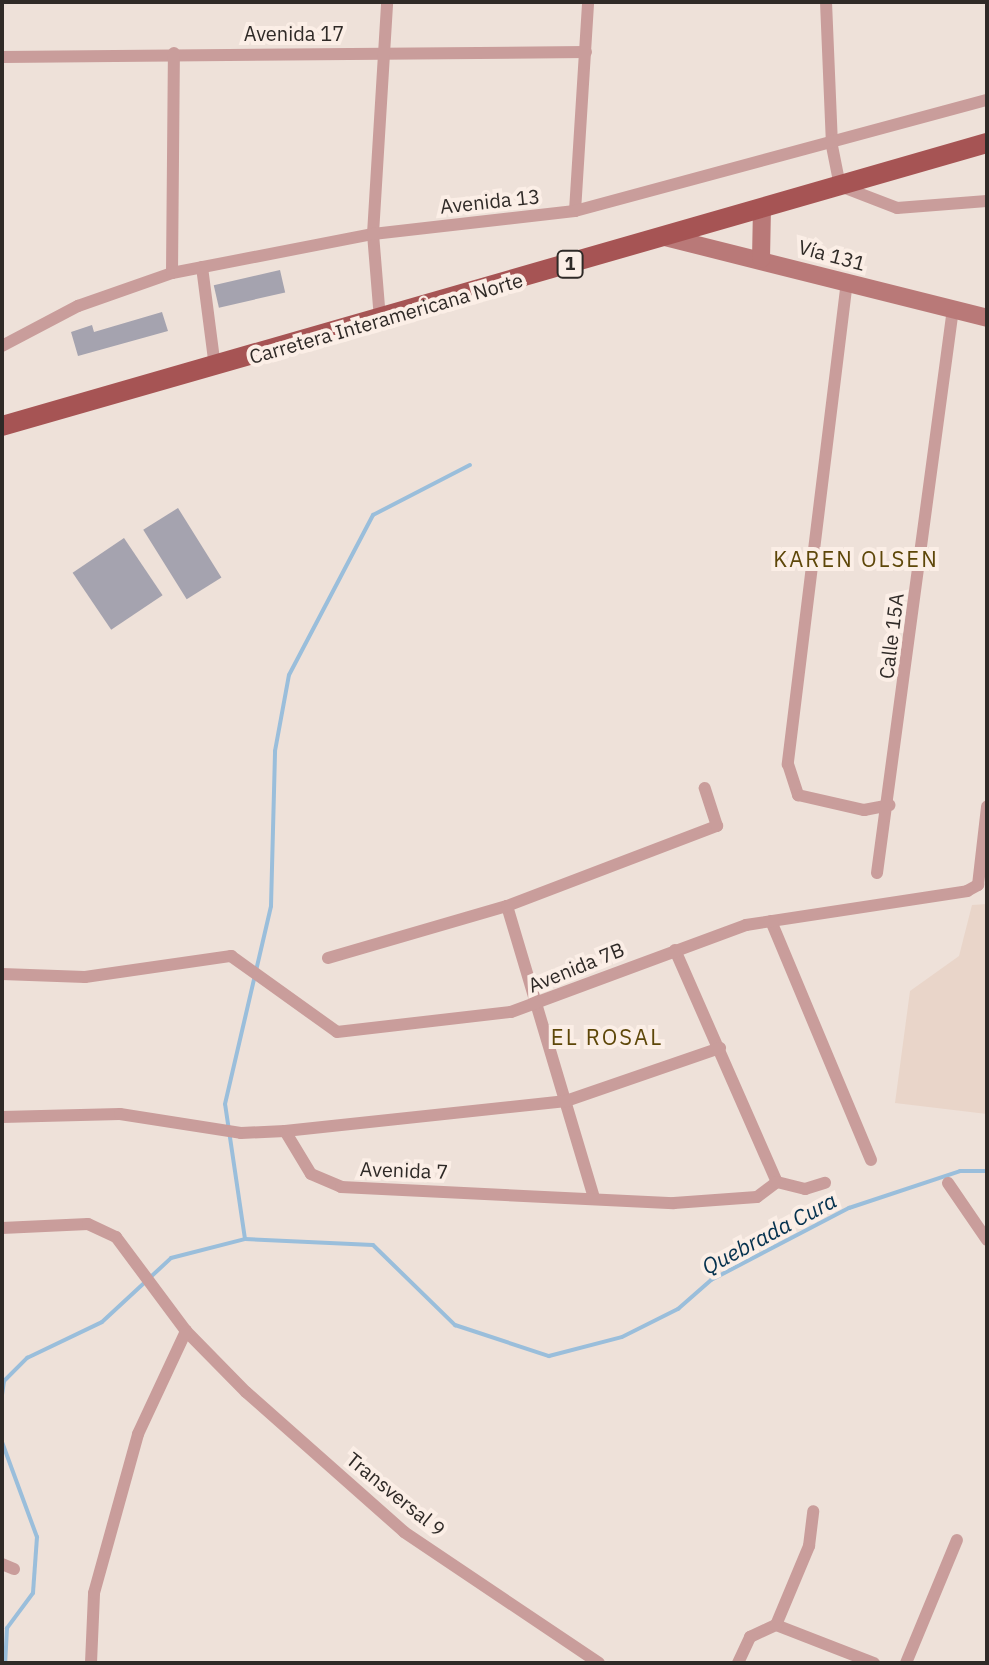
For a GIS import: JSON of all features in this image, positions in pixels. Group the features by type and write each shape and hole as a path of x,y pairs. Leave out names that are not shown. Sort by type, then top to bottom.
{"highway":[{"name":"Carretera Interamericana Norte","path":"215,367 665,237 761,215 840,186 987,143"},
{"name":"1","path":"2,426 215,367"},
{"path":"2,410 137,389"}],"main road":[{"path":"761,215 761,259"},
{"name":"Vía 131","path":"665,237 692,241 987,318"}],"street":[{"path":"380,319 373,234 387,2"},
{"path":"575,211 588,2"},
{"path":"826,2 832,146 840,186 897,208 987,201"},
{"name":"Avenida 17","path":"2,57 174,53 586,52"},
{"path":"172,273 174,53"},
{"name":"Avenida 13","path":"2,346 78,306 172,273 373,234 575,211 832,146 987,100"},
{"path":"202,267 215,367"},
{"path":"847,281 788,764 798,795 864,810 890,805"},
{"name":"Calle 15A","path":"877,873 890,805 953,309"},
{"path":"328,958 507,906 717,826 705,788"},
{"name":"Avenida 7B","path":"2,974 85,977 206,955 243,960 321,1023 347,1033 539,1004 675,950 771,921 931,901 978,885 987,807"},
{"path":"507,906 539,1004 594,1198"},
{"path":"771,921 871,1160"},
{"path":"675,950 777,1182"},
{"path":"2,1117 120,1114 241,1133 285,1131 566,1101 720,1048"},
{"name":"Avenida 7","path":"285,1131 324,1184 594,1198 757,1197 777,1182 805,1189 825,1183"},
{"path":"948,1183 987,1240"},
{"name":"Transversal 9","path":"2,1228 88,1224 116,1237 186,1331 404,1532 599,1663"},
{"path":"91,1663 94,1593 138,1434 186,1331"},
{"path":"738,1663 750,1637 776,1625 809,1546 813,1511"},
{"path":"906,1663 957,1540"},
{"path":"776,1625 874,1663"}],"shaded area":[{"path":"987,904 987,1114 895,1103 910,991 959,956 972,905"}],"building":[{"path":"280,270 285,292 219,308 214,285"},
{"path":"162,312 168,331 78,356 71,332 92,325 94,332"},
{"path":"178,508 221,578 187,599 143,530"},
{"path":"124,538 163,595 111,630 73,573"}],"waterway":[{"path":"245,1239 225,1104 271,906 275,751 289,675 373,515 470,465"},
{"name":"Quebrada Cura","path":"2,1395 4,1381 27,1358 102,1322 171,1258 245,1239 373,1245 455,1325 549,1356 622,1337 678,1309 711,1280 849,1208 960,1171 987,1171"},
{"name":"Quebrada Cura","path":"2,1442 37,1537 33,1593 7,1628 5,1663"}],"district":[{"name":"KAREN OLSEN","path":"856,559"},
{"name":"EL ROSAL","path":"607,1037"}]}
